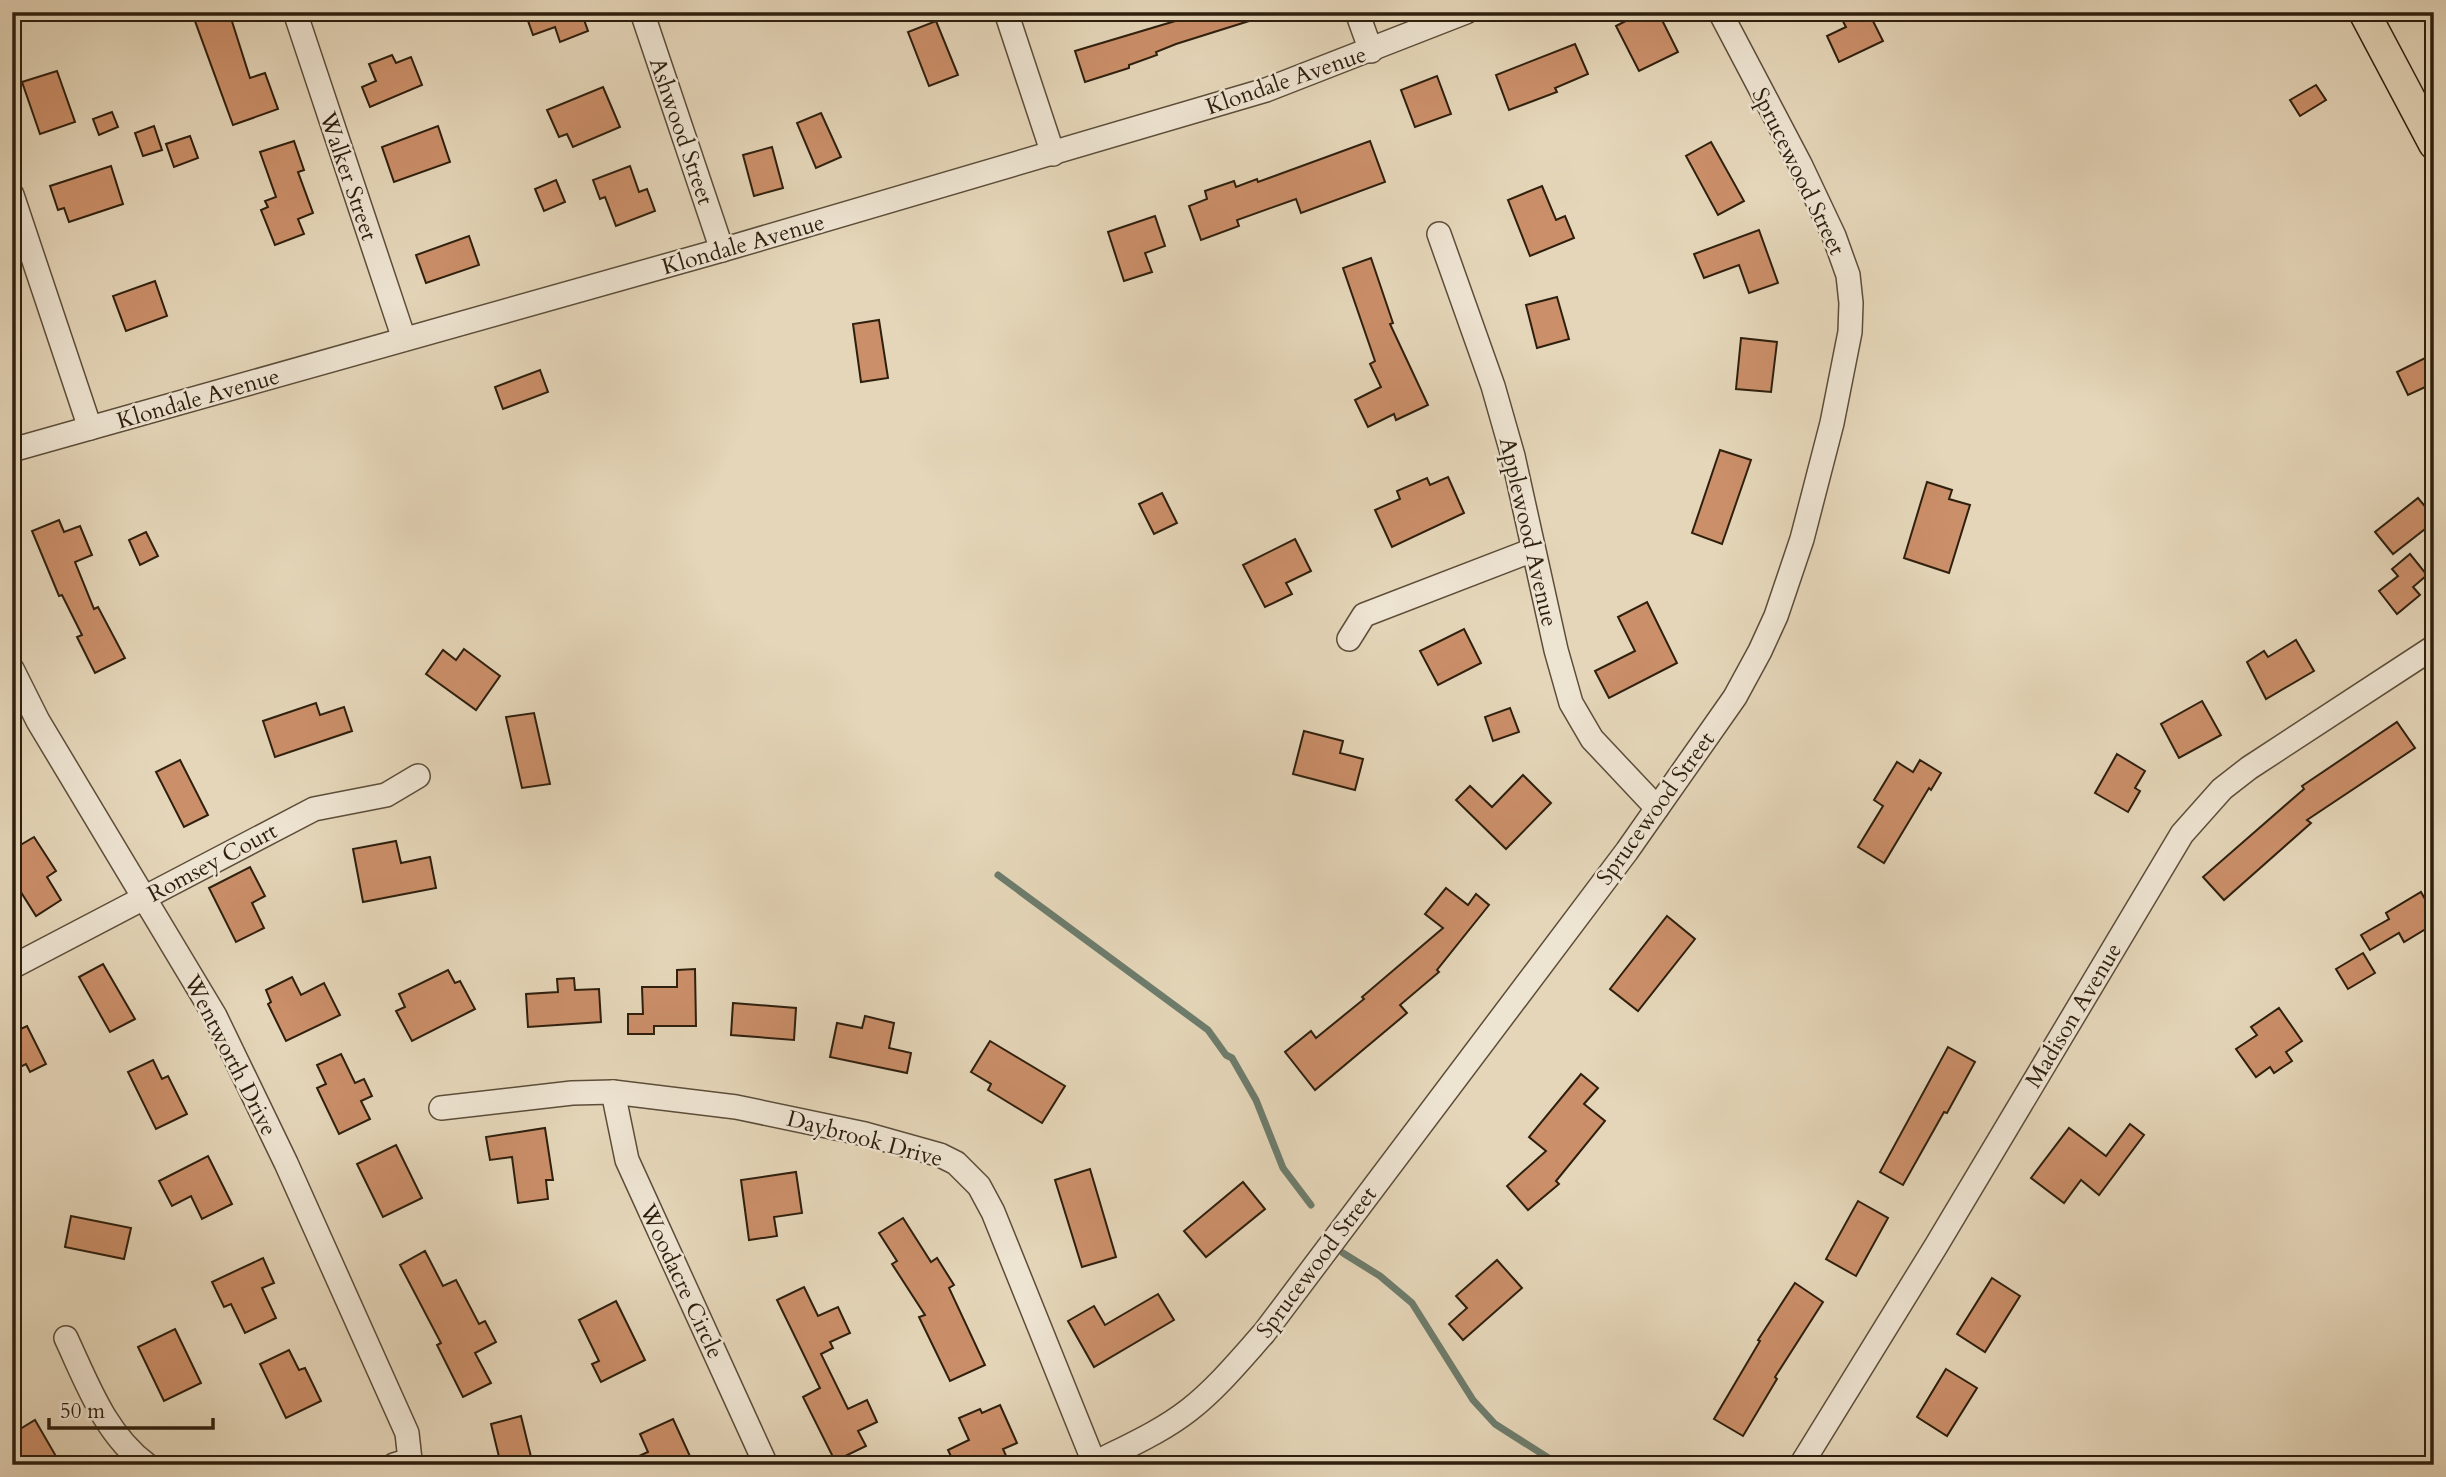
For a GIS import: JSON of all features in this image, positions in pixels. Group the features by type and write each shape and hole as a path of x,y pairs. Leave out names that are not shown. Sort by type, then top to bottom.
{"main road":[{"path":"2364,12 2434,144"}],"street":[{"name":"Walker Street","path":"295,12 404,340"},
{"name":"Ashwood Street","path":"642,12 722,250"},
{"path":"1006,12 1053,154"},
{"path":"1357,12 1371,51"},
{"name":"Klondale Avenue","path":"12,450 722,250 1266,90 1466,12"},
{"name":"Sprucewood Street","path":"1095,1464 1187,1412 1212,1390 1264,1333 1627,851 1735,697 1776,616 1802,539 1832,423 1850,332 1851,303 1848,275 1834,236 1800,164 1720,12"},
{"path":"12,195 90,429"},
{"name":"Applewood Avenue","path":"1439,234 1493,386 1513,456 1556,650 1572,703 1592,739 1657,808"},
{"path":"1349,639 1364,615 1533,550"},
{"name":"Madison Avenue","path":"1801,1465 1936,1246 2182,834 2222,789 2249,768 2434,647"},
{"name":"Wentworth Drive","path":"12,669 38,721 215,1016 286,1163 407,1433 402,1463"},
{"name":"Romsey Court","path":"12,967 314,809 386,795 418,776"},
{"name":"Daybrook Drive","path":"441,1108 572,1093 613,1092 736,1107 865,1134 940,1155 956,1163 979,1186 993,1212 1095,1464"},
{"name":"Woodacre Circle","path":"613,1092 627,1160 766,1465"},
{"path":"66,1338 99,1408 121,1443 147,1465"}],"building":[{"path":"229,12 250,78 265,73 278,109 233,125 195,21"},
{"path":"543,12 590,12 590,15 583,17 588,31 560,42 555,27 533,35 527,18"},
{"path":"1191,12 1264,12 1265,16 1176,44 1156,52 1157,55 1129,65 1129,68 1085,82 1075,51 1192,16"},
{"path":"1643,12 1658,12 1678,52 1639,71 1616,26"},
{"path":"1838,12 1858,12 1863,21 1871,17 1883,41 1839,62 1827,36 1846,27"},
{"path":"936,21 958,75 929,86 908,32"},
{"path":"1575,44 1588,74 1555,88 1557,92 1509,110 1496,75"},
{"path":"392,55 396,63 411,57 422,85 370,107 362,87 376,81 369,64"},
{"path":"57,71 75,122 40,134 22,82"},
{"path":"1437,76 1451,114 1415,127 1401,90"},
{"path":"2316,85 2326,100 2300,116 2290,100"},
{"path":"603,87 620,127 573,147 567,134 559,137 547,110"},
{"path":"112,112 118,127 99,135 93,119"},
{"path":"821,113 841,157 816,168 797,123"},
{"path":"154,126 162,150 143,156 135,133"},
{"path":"438,126 450,162 394,182 382,147"},
{"path":"190,136 198,158 174,167 166,144"},
{"path":"294,141 304,170 298,172 313,213 298,219 304,234 275,245 261,210 268,207 265,201 276,197 260,152"},
{"path":"1370,141 1385,182 1301,213 1296,199 1237,220 1239,226 1201,240 1189,206 1207,199 1205,191 1234,181 1236,187 1257,179 1258,182"},
{"path":"1711,142 1744,201 1718,215 1686,156"},
{"path":"772,147 783,188 754,196 743,155"},
{"path":"111,166 123,204 69,222 64,208 58,210 50,186"},
{"path":"630,166 639,192 647,189 655,211 616,226 605,197 600,199 593,180"},
{"path":"556,180 565,202 544,211 535,189"},
{"path":"1542,186 1556,220 1565,216 1574,238 1530,256 1508,200"},
{"path":"1155,216 1165,246 1145,253 1152,272 1124,281 1108,232"},
{"path":"1759,230 1778,283 1749,293 1739,265 1704,278 1694,254"},
{"path":"469,236 479,265 426,283 416,255"},
{"path":"1371,258 1393,323 1390,324 1428,405 1396,420 1394,414 1368,427 1355,400 1381,387 1370,364 1375,361 1343,268"},
{"path":"155,281 167,316 126,331 113,296"},
{"path":"1557,297 1569,339 1537,348 1526,305"},
{"path":"879,320 888,378 861,382 853,324"},
{"path":"1741,338 1777,342 1771,392 1736,389"},
{"path":"2425,358 2434,383 2408,395 2397,372"},
{"path":"540,370 548,392 503,409 495,387"},
{"path":"1720,450 1751,460 1722,544 1692,533"},
{"path":"1448,477 1464,513 1392,547 1375,510 1400,499 1397,491 1427,478 1430,485"},
{"path":"1927,482 1952,490 1949,499 1970,505 1949,573 1904,558"},
{"path":"1162,493 1177,523 1154,534 1139,504"},
{"path":"2418,498 2434,517 2434,522 2393,554 2375,532"},
{"path":"59,520 64,532 80,526 92,555 75,562 94,609 98,607 125,658 95,673 77,637 82,635 62,595 59,596 32,531"},
{"path":"146,532 158,556 140,565 129,540"},
{"path":"1295,539 1311,571 1286,583 1292,594 1265,607 1243,565"},
{"path":"2410,554 2427,575 2413,587 2420,595 2397,614 2379,591 2398,576 2392,569"},
{"path":"1647,602 1677,663 1609,698 1595,671 1635,651 1618,617"},
{"path":"1464,629 1481,663 1438,685 1420,651"},
{"path":"2296,640 2314,671 2266,699 2247,662 2264,651 2268,657"},
{"path":"464,649 500,676 476,710 426,674 443,650 456,660"},
{"path":"2202,701 2221,735 2179,758 2161,724"},
{"path":"316,703 320,715 344,707 352,731 275,757 263,721"},
{"path":"1510,708 1519,732 1493,741 1485,717"},
{"path":"534,713 550,784 522,788 506,717"},
{"path":"2397,722 2415,748 2307,820 2311,823 2224,900 2203,877 2304,789 2302,786"},
{"path":"1304,731 1343,741 1340,753 1363,759 1355,790 1293,774"},
{"path":"2117,754 2145,771 2135,788 2140,791 2128,812 2095,793"},
{"path":"180,760 208,815 184,827 156,772"},
{"path":"1920,760 1941,773 1931,790 1929,788 1884,863 1858,847 1883,806 1874,800 1897,762 1913,772"},
{"path":"1523,775 1551,803 1506,849 1456,800 1470,786 1492,807"},
{"path":"34,837 56,871 47,877 61,900 36,916 12,878 12,850"},
{"path":"396,841 401,863 430,857 436,888 363,902 353,849"},
{"path":"250,867 265,896 252,903 264,928 236,942 209,888"},
{"path":"1446,888 1468,905 1476,894 1489,905 1437,970 1439,972 1400,1005 1407,1013 1315,1090 1285,1052 1311,1031 1316,1038 1443,928 1425,914"},
{"path":"2421,892 2434,915 2434,924 2404,942 2399,933 2370,950 2361,935 2389,919 2386,913"},
{"path":"1667,916 1695,939 1638,1011 1610,989"},
{"path":"2363,953 2375,973 2348,989 2336,969"},
{"path":"103,964 135,1019 110,1032 79,977"},
{"path":"695,969 696,1026 654,1026 654,1034 628,1034 628,1014 643,1014 642,987 677,987 677,970"},
{"path":"448,970 455,983 460,981 475,1009 412,1041 396,1011 405,1007 399,994"},
{"path":"292,977 301,995 324,983 340,1015 286,1041 268,1004 271,1002 266,990"},
{"path":"574,978 575,990 599,989 601,1022 528,1027 526,994 558,992 557,979"},
{"path":"733,1003 796,1008 794,1040 731,1035"},
{"path":"2279,1008 2302,1041 2286,1052 2292,1061 2274,1073 2270,1067 2256,1077 2236,1049 2257,1035 2251,1027"},
{"path":"865,1016 894,1023 889,1048 911,1053 907,1073 830,1057 837,1023 862,1028"},
{"path":"27,1026 46,1064 30,1072 26,1064 12,1071 12,1033"},
{"path":"990,1041 1065,1086 1042,1123 988,1090 991,1084 971,1072"},
{"path":"1948,1047 1975,1062 1903,1185 1880,1172"},
{"path":"341,1054 355,1083 364,1079 372,1096 361,1101 370,1119 339,1134 317,1088 326,1084 317,1065"},
{"path":"153,1060 162,1079 168,1076 187,1114 156,1129 128,1072"},
{"path":"1581,1074 1598,1088 1584,1104 1605,1121 1556,1181 1559,1184 1528,1210 1507,1186 1546,1151 1529,1137"},
{"path":"2130,1124 2144,1135 2099,1195 2081,1180 2064,1203 2031,1178 2069,1128 2106,1156"},
{"path":"545,1128 553,1180 546,1180 548,1199 518,1203 512,1157 490,1160 486,1137"},
{"path":"396,1145 422,1198 383,1217 357,1164"},
{"path":"208,1156 232,1204 202,1219 191,1196 172,1206 159,1181"},
{"path":"1090,1169 1116,1257 1082,1267 1055,1180"},
{"path":"796,1172 802,1213 774,1217 777,1236 749,1240 741,1180"},
{"path":"1243,1182 1265,1209 1206,1257 1184,1231"},
{"path":"1858,1201 1888,1218 1856,1276 1826,1259"},
{"path":"71,1216 131,1228 124,1259 65,1247"},
{"path":"903,1218 931,1262 937,1258 954,1285 949,1288 985,1365 950,1381 919,1317 925,1315 892,1264 897,1261 879,1233"},
{"path":"425,1251 443,1286 456,1280 479,1324 485,1321 496,1342 475,1353 491,1383 463,1397 437,1345 441,1343 400,1265"},
{"path":"263,1258 274,1283 262,1288 276,1318 245,1333 231,1304 224,1307 212,1282"},
{"path":"1497,1260 1522,1288 1463,1340 1449,1324 1467,1308 1456,1296"},
{"path":"1992,1278 2020,1296 1985,1352 1957,1334"},
{"path":"1795,1283 1823,1302 1775,1377 1777,1379 1743,1436 1714,1419 1760,1341 1758,1340"},
{"path":"804,1287 818,1316 838,1307 850,1333 830,1342 833,1348 821,1354 848,1409 867,1400 877,1422 858,1431 866,1446 835,1461 803,1397 820,1388 777,1300"},
{"path":"1158,1294 1174,1320 1094,1367 1068,1321 1094,1306 1105,1325"},
{"path":"616,1301 645,1360 601,1382 592,1364 599,1361 579,1320"},
{"path":"175,1329 201,1383 164,1401 138,1347"},
{"path":"289,1350 299,1370 305,1368 321,1401 286,1418 260,1364"},
{"path":"1946,1369 1977,1388 1947,1436 1917,1417"},
{"path":"1000,1405 1017,1443 1003,1449 1010,1465 955,1465 948,1450 969,1440 959,1418 980,1409 982,1413"},
{"path":"521,1416 533,1465 501,1465 491,1424"},
{"path":"673,1419 694,1465 619,1465 648,1452 640,1434"},
{"path":"35,1420 61,1465 24,1465 12,1445 12,1434"}],"waterway":[{"path":"998,875 1208,1030 1226,1055 1232,1058 1256,1100 1283,1168 1311,1205"},
{"path":"1343,1253 1380,1276 1412,1303 1473,1400 1495,1424 1550,1459 1553,1465"}]}
